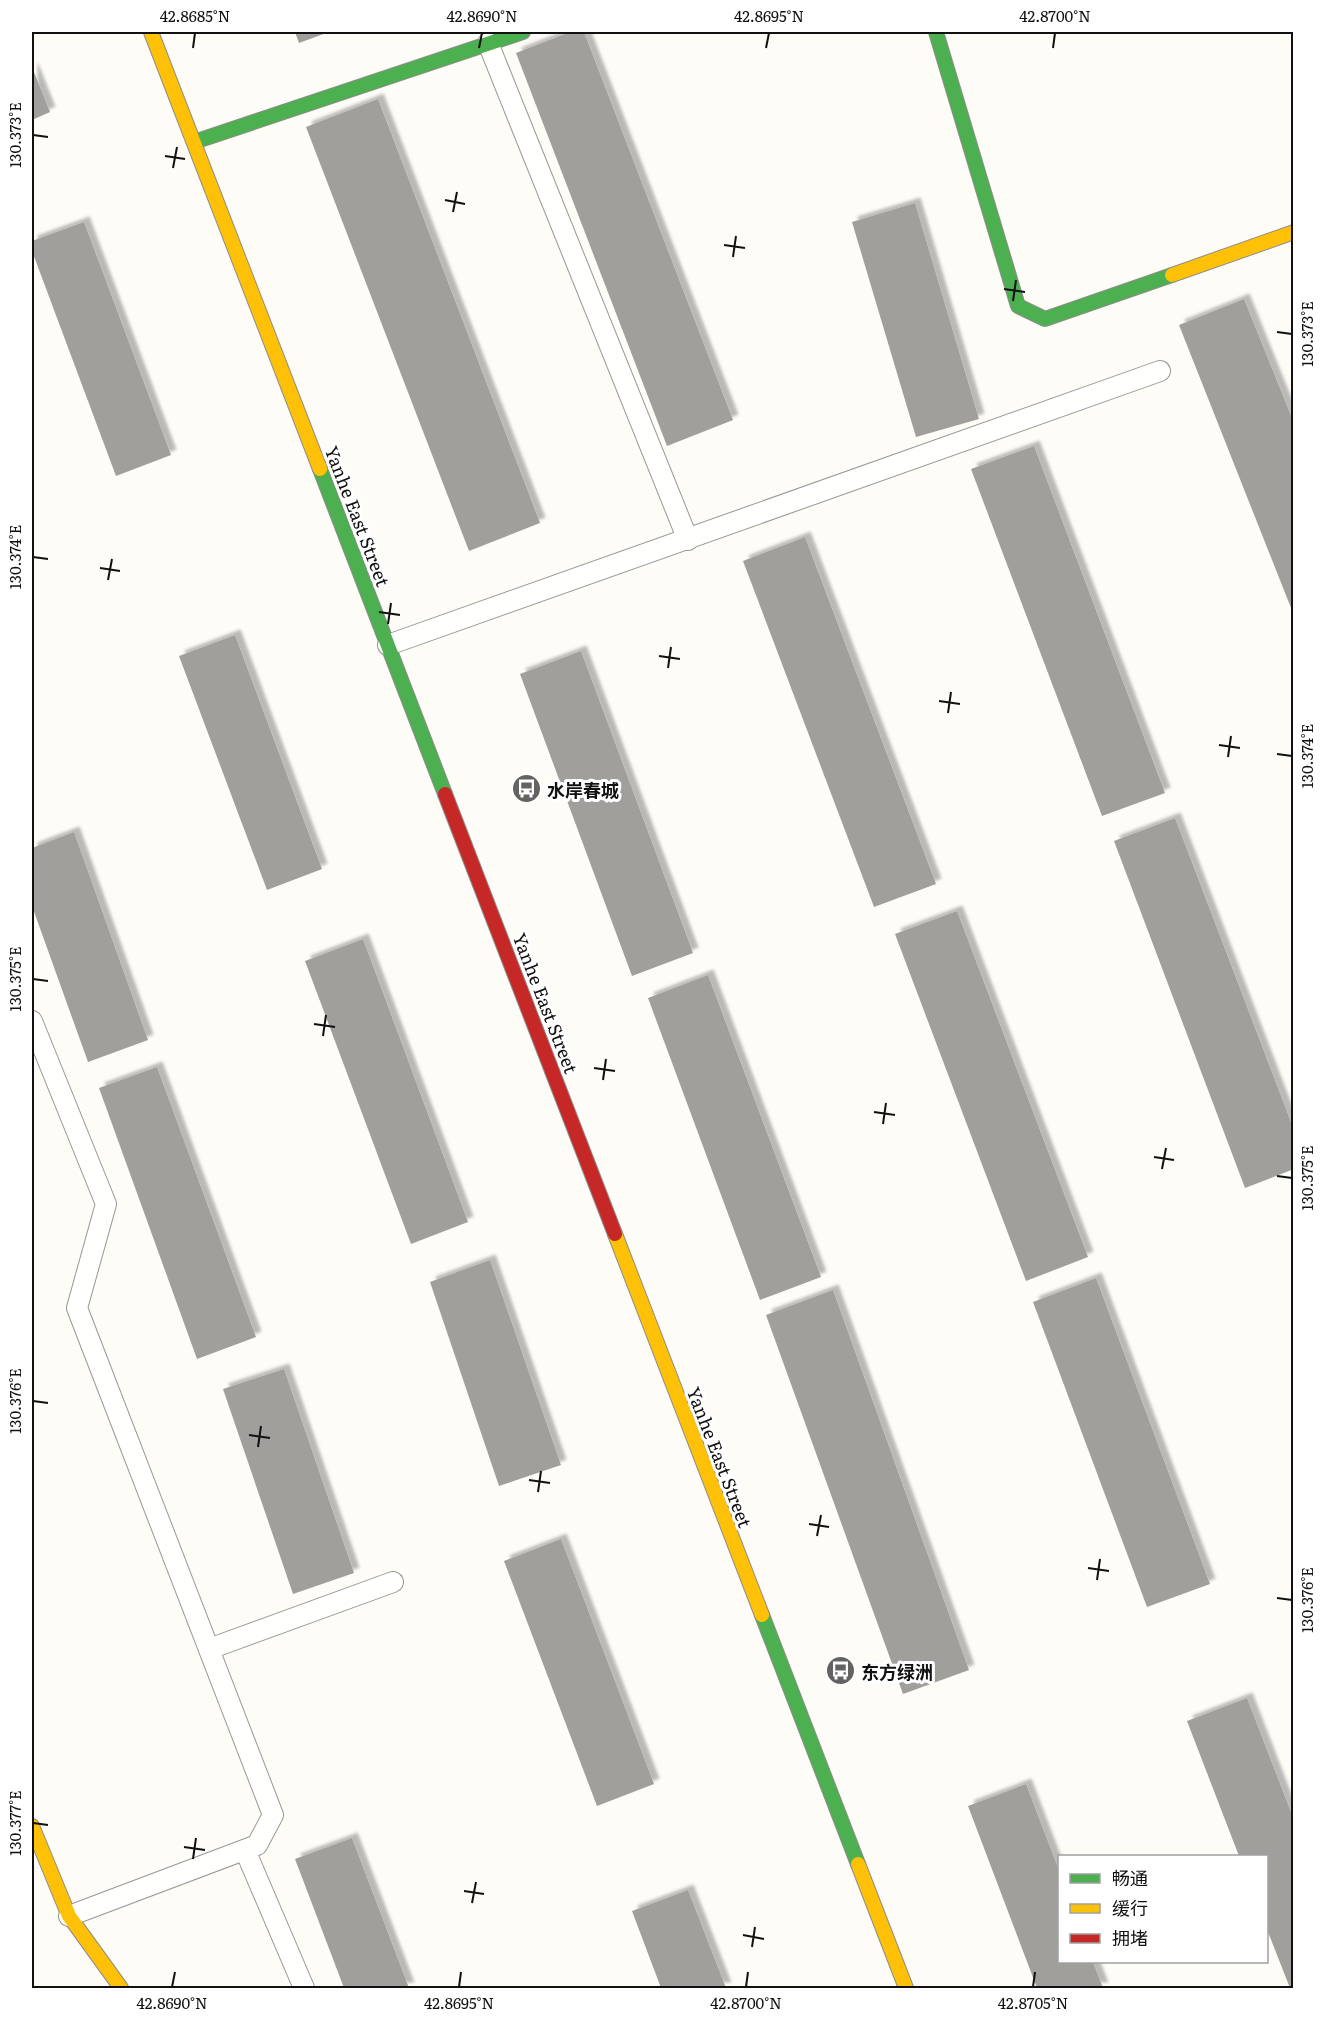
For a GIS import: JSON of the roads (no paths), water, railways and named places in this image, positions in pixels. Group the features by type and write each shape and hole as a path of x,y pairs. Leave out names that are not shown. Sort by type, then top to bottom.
{"street":[{"name":"Yanhe East Street","path":"151,32 906,1989"},
{"path":"194,142 523,32"},
{"path":"936,32 1018,306 1045,319 1293,232"},
{"path":"32,1827 69,1916 121,1989"}],"lane":[{"path":"488,43 688,540"},
{"path":"388,645 1160,371"},
{"path":"32,1021 106,1204 77,1308 273,1815 257,1845 69,1916"},
{"path":"208,1649 393,1582"},
{"path":"245,1850 304,1989"}],"place":[{"name":"水岸春城","path":"526,789"},
{"name":"东方绿洲","path":"840,1671"}]}
